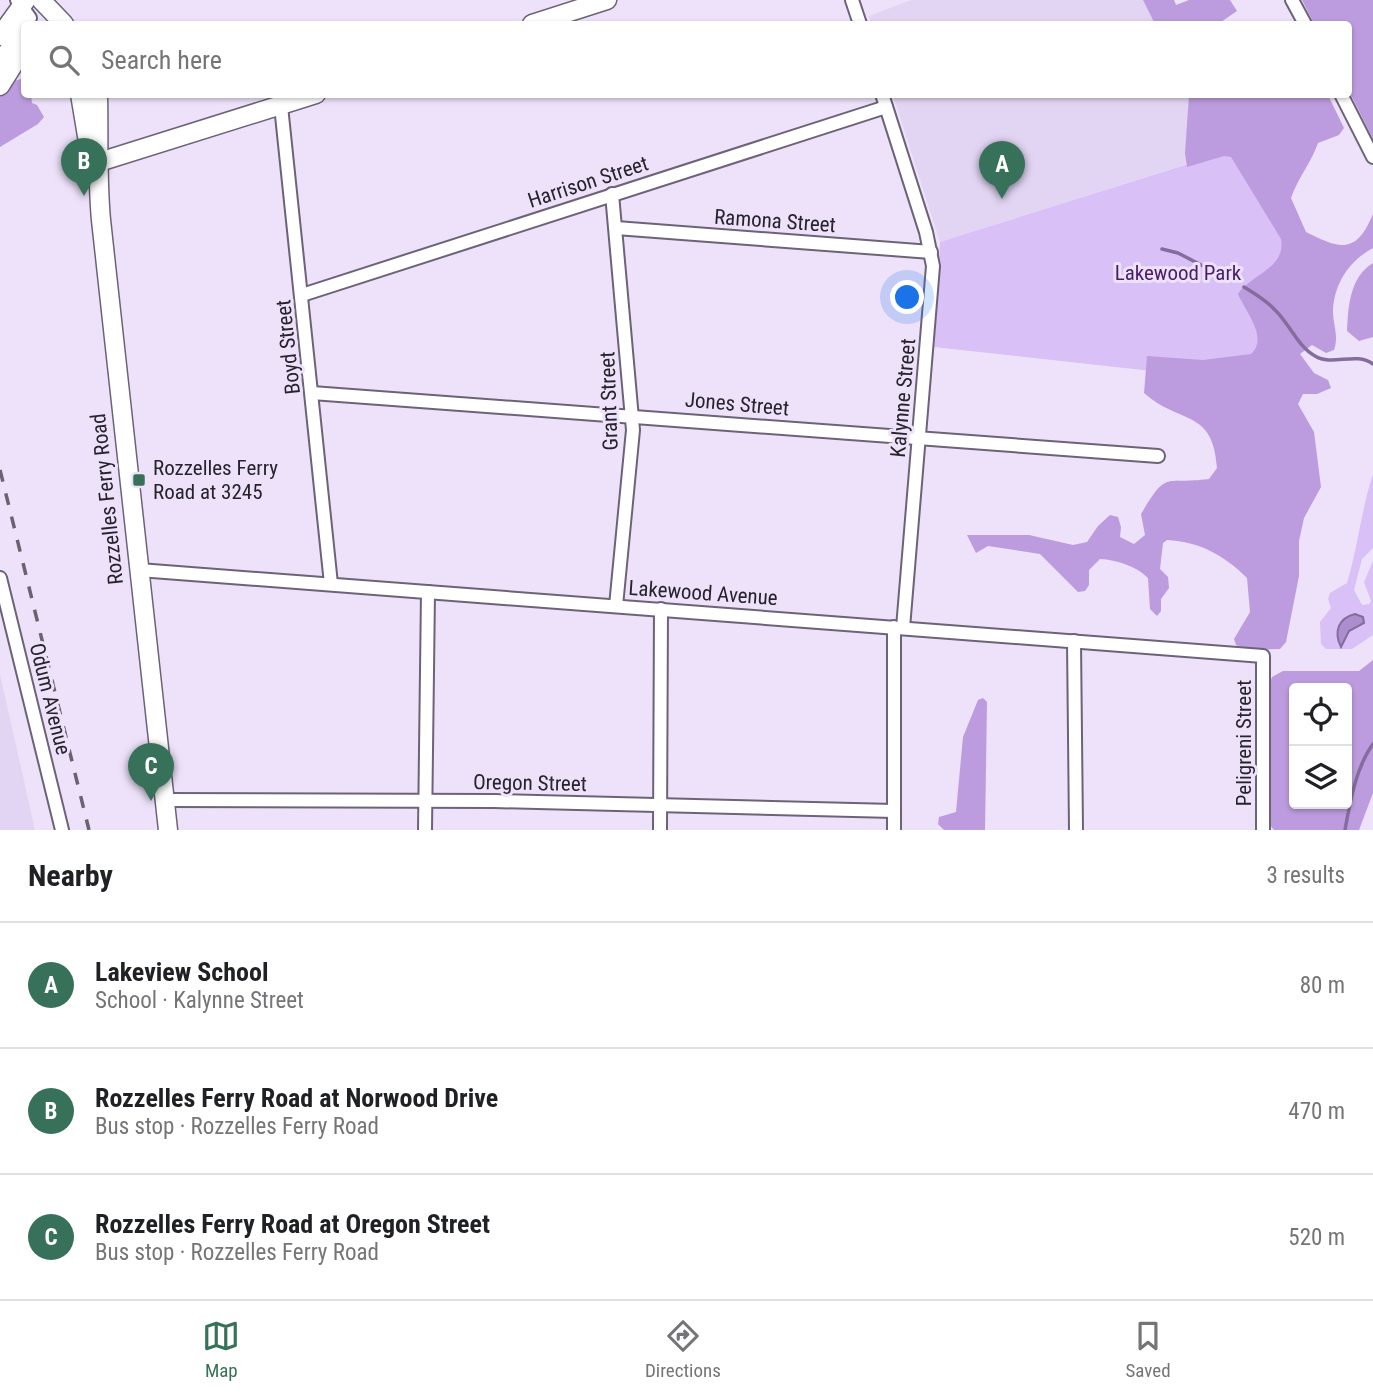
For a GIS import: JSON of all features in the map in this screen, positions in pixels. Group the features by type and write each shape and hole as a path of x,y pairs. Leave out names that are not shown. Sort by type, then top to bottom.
{"street":[{"path":"552,21 607,0"},
{"path":"852,0 859,21"},
{"path":"1293,0 1304,21"},
{"path":"0,36 33,11 57,21"},
{"path":"0,86 13,65 21,43"},
{"name":"Rozzelles Ferry Road","path":"85,98 88,142 96,163 168,830"},
{"path":"96,163 304,98"},
{"path":"1343,98 1373,157"},
{"name":"Harrison Street","path":"302,295 612,194 884,101"},
{"name":"Kalynne Street","path":"884,101 931,252 931,291 919,440 898,628 894,830"},
{"name":"Boyd Street","path":"281,106 331,584"},
{"name":"Grant Street","path":"612,194 632,415 616,606"},
{"name":"Ramona Street","path":"616,228 931,252"},
{"name":"Jones Street","path":"312,393 1158,456"},
{"name":"Lakewood Avenue","path":"139,570 1263,656"},
{"name":"Odum Avenue","path":"0,578 62,830"},
{"path":"425,830 428,592"},
{"path":"660,830 661,609"},
{"path":"1074,641 1076,830"},
{"name":"Peligreni Street","path":"1263,656 1263,830"},
{"name":"Oregon Street","path":"165,800 425,801 894,811"}],"shaded area":[{"path":"911,0 1149,0 1162,21 870,21 869,16"},
{"path":"1143,0 1174,0 1176,5 1189,0 1230,0 1237,11 1222,21 1154,21"},
{"path":"1302,0 1373,0 1373,139 1352,97 1352,21 1312,21"},
{"path":"21,79 21,98 31,98 32,103 37,105 44,117 38,124 0,147 0,97 14,81"},
{"path":"894,98 1205,98 1215,155 940,242"},
{"path":"1189,98 1329,98 1344,128 1339,135 1318,143 1291,198 1306,232 1338,245 1346,245 1360,236 1373,214 1373,248 1364,253 1344,274 1336,292 1333,311 1336,335 1334,350 1326,353 1312,345 1300,354 1314,373 1328,380 1331,388 1317,394 1303,394 1298,404 1314,432 1321,487 1304,518 1299,541 1299,576 1286,642 1280,649 1248,650 1236,645 1234,639 1250,612 1247,578 1220,556 1201,547 1179,541 1167,540 1163,543 1160,569 1168,577 1169,588 1161,599 1161,611 1157,616 1150,609 1148,578 1132,567 1100,559 1089,570 1089,585 1085,591 1078,592 1040,554 988,546 976,553 967,535 1029,535 1073,545 1087,542 1110,515 1118,517 1120,537 1134,544 1145,535 1141,514 1162,485 1174,481 1209,479 1217,468 1209,435 1202,426 1157,403 1144,393 1147,356 1203,360 1251,354 1256,348 1257,332 1238,294 1273,264 1281,249 1281,239 1231,157 1224,156 1187,167 1185,153"},
{"path":"1373,263 1373,337 1359,341 1347,331 1350,302 1359,276"},
{"path":"1355,614 1363,617 1364,623 1349,631 1341,647 1339,626"},
{"path":"1373,660 1373,793 1359,830 1274,830 1268,823 1268,689 1272,677 1283,671 1359,671"},
{"path":"0,674 35,830 0,830"},
{"path":"983,698 987,702 985,830 944,830 938,824 939,817 956,812 963,737 978,700"}],"green space":[{"name":"Lakewood Park","path":"1236,149 1290,240 1289,386 934,347 940,242"},
{"path":"1373,474 1373,548 1362,559 1354,590 1362,605 1369,604 1371,601 1364,582 1373,561 1373,635 1352,649 1326,649 1321,644 1320,622 1331,608 1328,599 1330,593 1347,583"}],"waterway":[{"path":"1162,249 1178,253 1232,281"},
{"path":"1244,287 1272,307 1304,347 1315,356 1329,360 1359,359 1373,364"},
{"path":"1345,830 1358,774 1373,744"}],"railway":[{"path":"0,470 89,830"}],"place":[{"name":"Rozzelles Ferry Road at Norwood Drive","path":"84,196"},
{"name":"Lakeview School","path":"1002,199"},
{"name":"Rozzelles Ferry Road at 3245","path":"139,480"},
{"name":"Rozzelles Ferry Road at Oregon Street","path":"151,801"}]}
